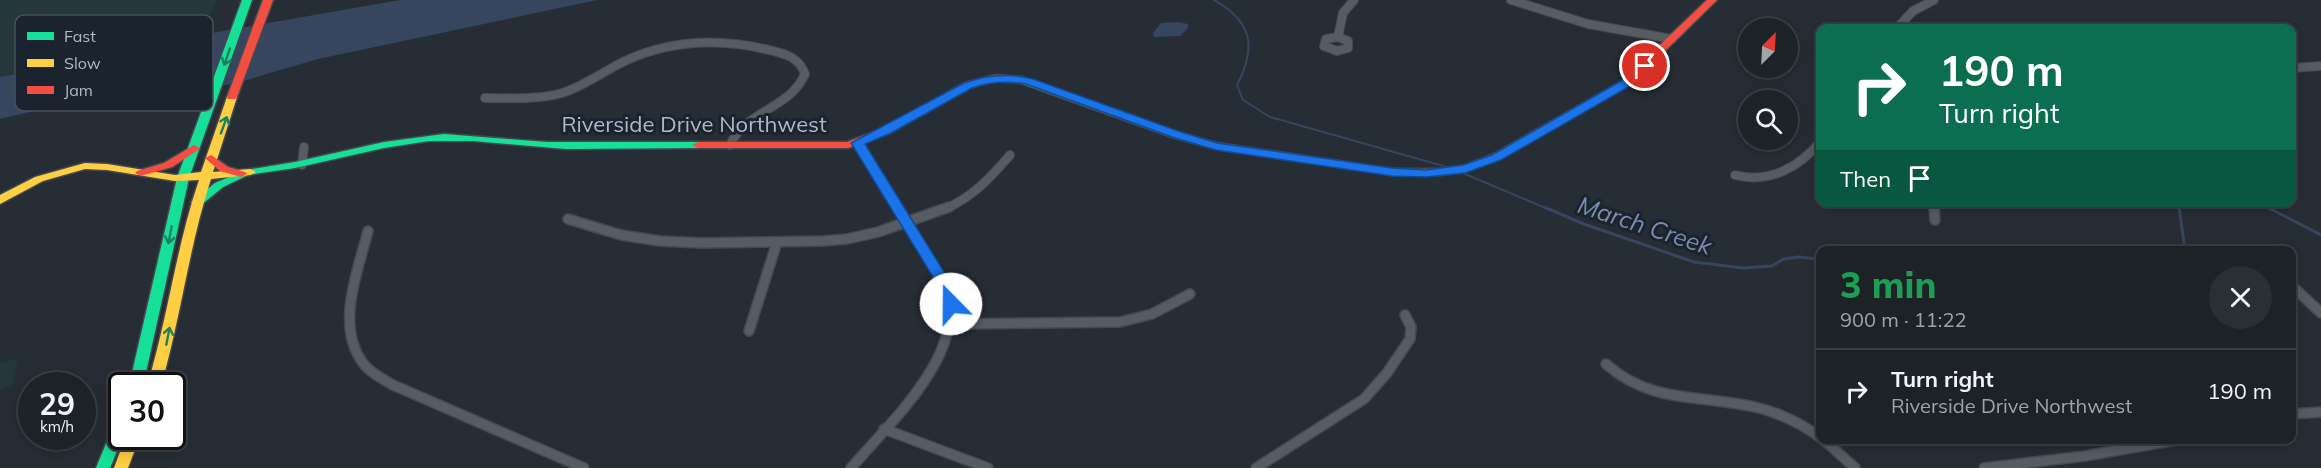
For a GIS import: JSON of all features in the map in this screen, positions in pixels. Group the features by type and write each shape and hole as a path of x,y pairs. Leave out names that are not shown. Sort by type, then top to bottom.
{"street":[{"path":"213,95 247,0"},
{"path":"159,372 166,349 182,261 204,177 268,0"},
{"path":"1338,37 1343,13 1354,0"},
{"path":"1512,0 1588,24 1672,39"},
{"name":"Riverside Drive Northwest","path":"0,200 39,179 85,166 106,166 183,178 242,174 302,165 385,145 430,138 490,138 546,145 824,146 858,143 886,131 968,85 996,78 1029,81 1176,135 1216,146 1392,172 1446,172 1473,166 1496,157 1626,84 1712,0"},
{"path":"1901,24 1913,10 1934,0"},
{"path":"485,98 531,98 555,95 583,86 638,55 700,40 736,42 780,52 796,59 805,74 796,92 740,128 732,136 730,145"},
{"path":"2296,68 2321,66"},
{"path":"138,372 183,178 207,111"},
{"path":"851,468 935,366 946,345 951,324 951,304 945,285 858,143"},
{"path":"302,165 304,147"},
{"path":"1735,175 1759,176 1789,169 1807,158 1816,147"},
{"path":"141,173 168,165 194,148"},
{"path":"568,219 621,235 660,241 702,243 847,239 878,232 941,212 972,195 1010,155"},
{"path":"211,158 224,170 242,174"},
{"path":"197,202 219,185 242,174"},
{"path":"1934,207 1935,220"},
{"path":"368,231 349,325 352,342 362,362 393,385 584,468"},
{"path":"749,331 777,242"},
{"path":"2296,290 2321,313"},
{"path":"951,324 1120,322 1152,314 1190,294"},
{"path":"1256,468 1364,399 1387,373 1410,339 1411,327 1405,315"},
{"path":"1606,364 1623,380 1646,390 1685,398 1749,405 1771,411 1808,428 1816,434"},
{"path":"2296,414 2321,412"},
{"path":"884,429 988,468"},
{"path":"1828,444 1855,468"},
{"path":"1984,468 2085,456 2153,444"},
{"path":"103,468 110,450"},
{"path":"121,468 128,450"}],"shaded area":[{"path":"0,0 218,0 210,15 15,15 15,78 0,81"},
{"path":"18,358 12,385 0,389 0,363"}],"water":[{"path":"400,0 597,0 318,59 233,84 213,87 213,33"},
{"path":"1161,23 1188,24 1188,28 1180,36 1154,37 1153,33"},
{"path":"15,74 15,111 34,111 0,119 0,77"}],"waterway":[{"name":"March Creek","path":"1214,0 1236,17 1247,36 1249,47 1247,59 1237,85 1243,100 1270,117 1447,167"},
{"name":"March Creek","path":"1465,174 1548,209"},
{"name":"March Creek","path":"1544,207 1584,224 1694,262 1743,268 1772,266 1784,259 1798,257 1816,259"},
{"name":"March Creek","path":"2266,207 2270,209"},
{"name":"March Creek","path":"2267,207 2321,235"},
{"name":"March Creek","path":"2179,208 2184,246"}],"traffic: fast":[{"path":"213,95 247,0"},
{"path":"1022,80 1176,135 1216,146 1392,172 1440,172"},
{"path":"139,372 183,178 207,111"},
{"path":"250,172 295,165 406,141 444,137 547,145 698,145"},
{"path":"197,202 219,185 243,174"},
{"path":"103,468 110,450"}],"traffic: slow":[{"path":"158,372 167,343 194,212 232,97"},
{"path":"0,200 39,179 85,166 107,167 175,178 250,172"},
{"path":"121,468 128,450"}],"traffic: jam":[{"path":"232,97 268,0"},
{"path":"1440,172 1465,169 1496,157 1626,83 1712,0"},
{"path":"698,145 848,145 886,131 968,85 996,78 1022,80"},
{"path":"141,173 168,165 194,148"},
{"path":"211,158 224,169 241,174"}],"route":[{"path":"951,304 945,285 858,143 886,131 968,85 982,80 1013,78 1029,81 1176,135 1216,146 1392,172 1426,174 1465,169 1482,164 1626,84 1645,66"}]}
